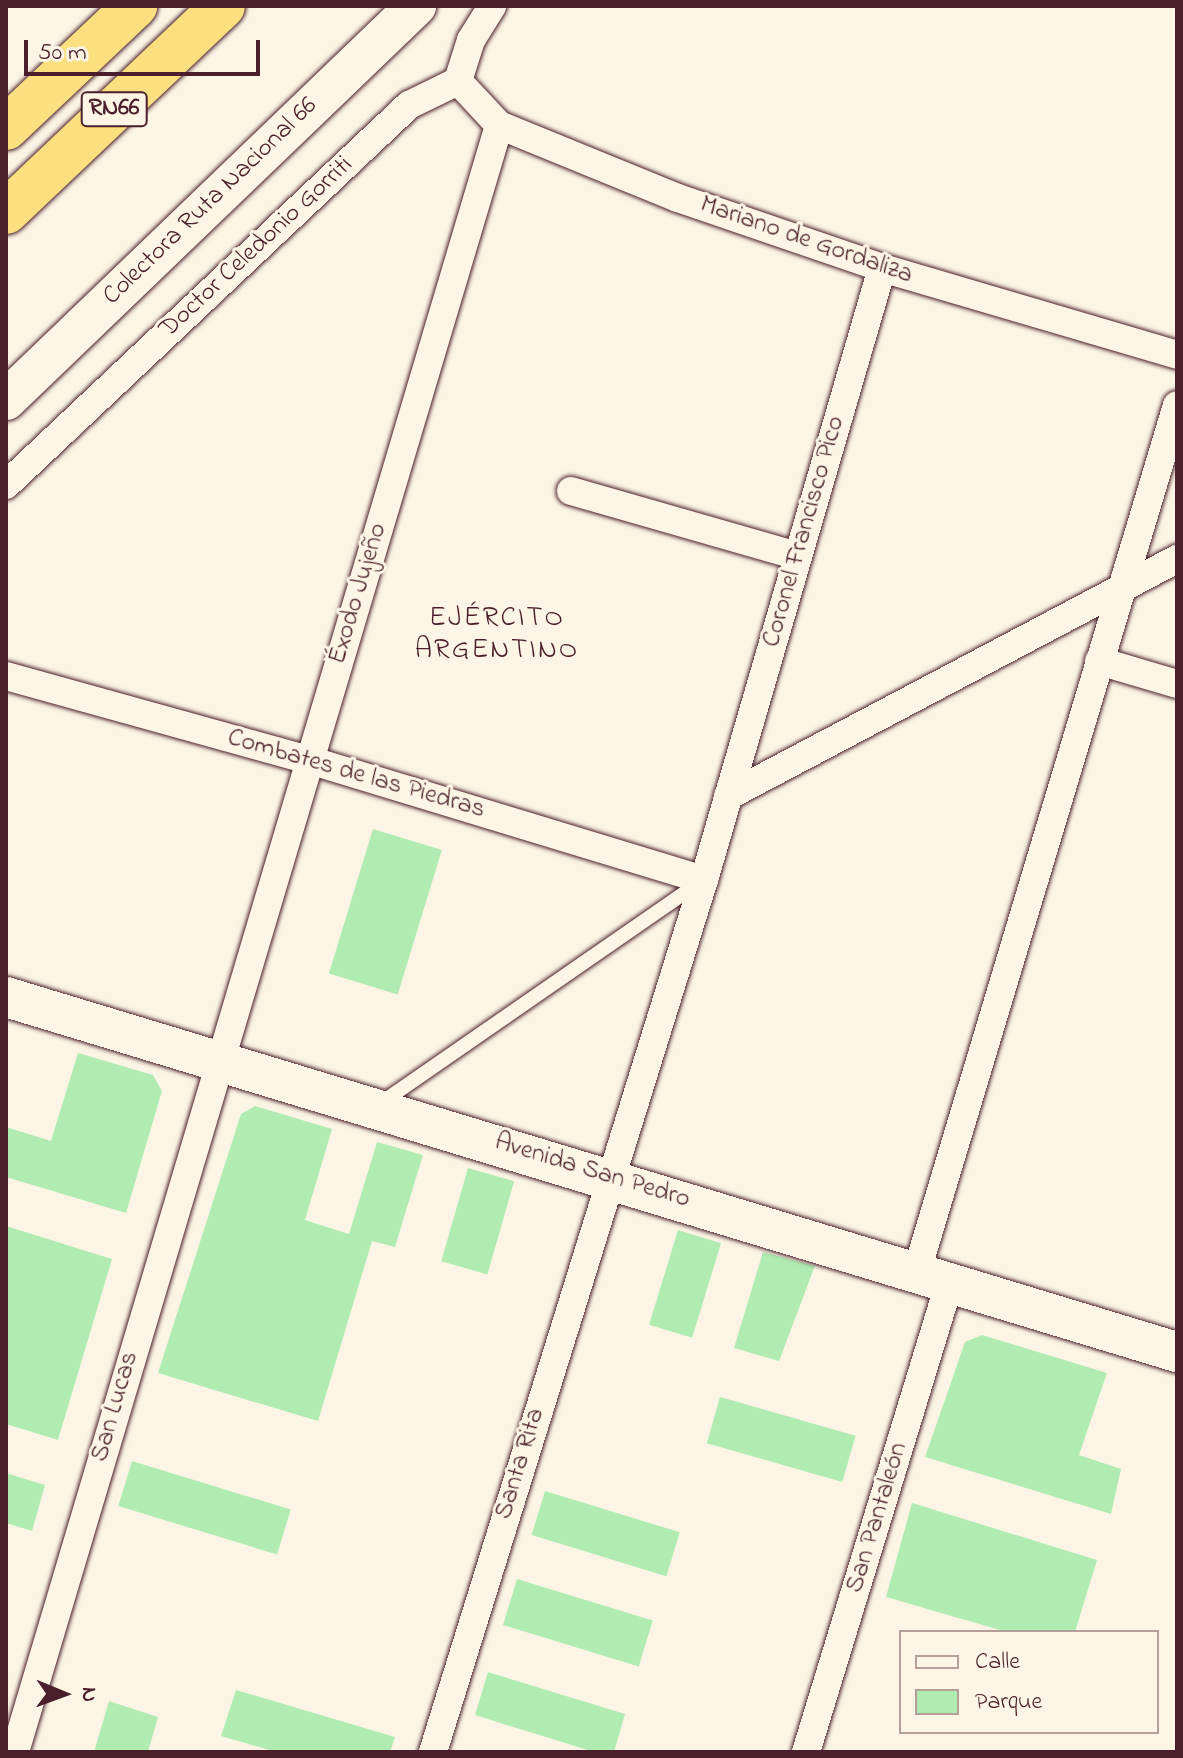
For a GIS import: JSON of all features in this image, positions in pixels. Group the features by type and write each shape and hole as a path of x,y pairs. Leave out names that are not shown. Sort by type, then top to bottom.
{"highway":[{"name":"RN66","path":"6,128 135,6"},
{"name":"RN66","path":"6,212 223,6"}],"street":[{"name":"Colectora Ruta Nacional 66","path":"6,400 416,6"},
{"path":"458,81 471,40 492,6"},
{"name":"Mariano de Gordaliza","path":"458,81 499,125 678,198 882,268 1177,355"},
{"name":"Doctor Celedonio Gorriti","path":"6,485 409,105 458,81"},
{"name":"Éxodo Jujeño","path":"218,1063 499,125"},
{"name":"Coronel Francisco Pico","path":"609,1176 704,880 882,268"},
{"name":"San Pantaleón","path":"806,1752 1099,661 1177,405"},
{"path":"571,491 797,556"},
{"path":"728,796 1177,559"},
{"path":"1099,661 1177,684"},
{"name":"Combates de las Piedras","path":"6,676 309,760 704,880"},
{"name":"Avenida San Pedro","path":"6,997 218,1063 377,1105 932,1280 1177,1352"},
{"name":"San Lucas","path":"15,1752 218,1063"},
{"name":"Santa Rita","path":"433,1752 609,1176"}],"lane":[{"path":"377,1105 704,880"}],"green space":[{"path":"373,829 442,850 398,994 329,973"},
{"path":"78,1053 153,1075 162,1091 126,1213 6,1177 6,1127 51,1141"},
{"path":"255,1106 332,1129 305,1220 349,1234 377,1142 423,1155 395,1247 372,1241 318,1421 158,1373 241,1114"},
{"path":"468,1168 514,1181 487,1274 441,1261"},
{"path":"6,1226 112,1259 58,1440 6,1424"},
{"path":"678,1230 721,1243 692,1338 649,1325"},
{"path":"763,1252 815,1266 779,1361 734,1348"},
{"path":"982,1335 1107,1373 1079,1455 1121,1469 1111,1514 925,1457 965,1342"},
{"path":"720,1397 856,1436 842,1482 707,1443"},
{"path":"132,1461 291,1510 277,1554 118,1506"},
{"path":"6,1473 45,1485 32,1531 6,1523"},
{"path":"545,1491 680,1532 666,1576 532,1535"},
{"path":"912,1503 1097,1560 1076,1630 1000,1630 886,1597"},
{"path":"517,1579 653,1621 639,1666 503,1625"},
{"path":"488,1672 625,1714 614,1752 594,1752 475,1715"},
{"path":"236,1690 395,1737 390,1752 276,1752 221,1736"},
{"path":"109,1701 158,1717 148,1752 94,1752"}],"district":[{"name":"EJÉRCITO ARGENTINO","path":"497,635"}]}
